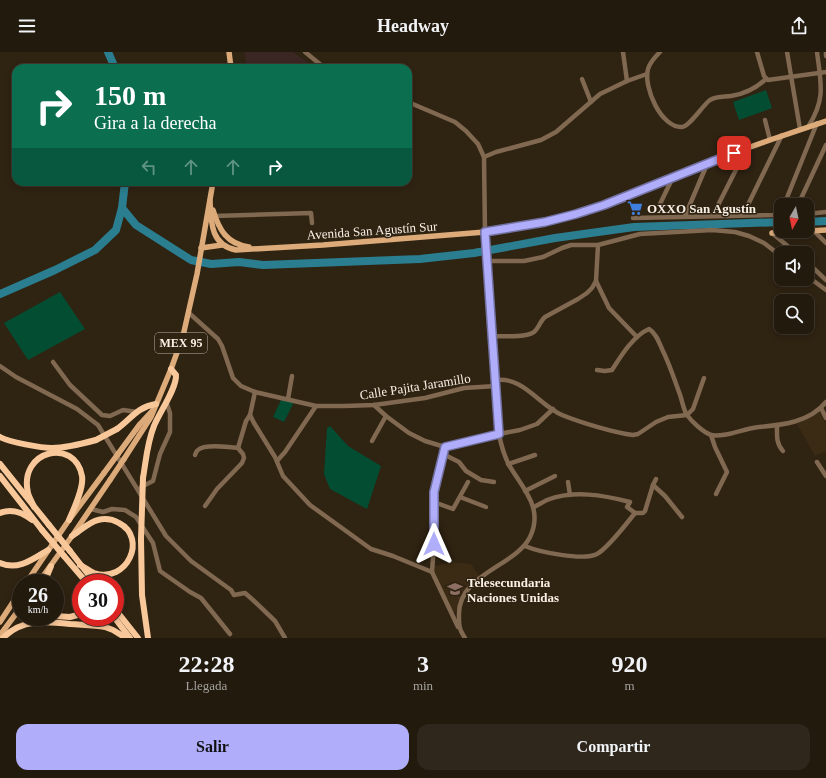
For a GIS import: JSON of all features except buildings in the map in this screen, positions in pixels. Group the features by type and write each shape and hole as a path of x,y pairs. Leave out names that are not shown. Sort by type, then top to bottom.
{"highway":[{"path":"148,638 142,595 141,539 143,478 147,448 152,433 175,384 176,375 172,369"},
{"path":"0,437 7,441 52,448 90,442 117,429 144,407 155,406"},
{"path":"34,506 28,493 27,482 28,472 32,464 39,457 47,453 57,452 66,455 74,460 82,477 82,486 69,520"},
{"path":"0,464 88,574"},
{"path":"0,476 42,530 79,574"},
{"path":"0,513 17,511 37,523"},
{"path":"72,536 93,522 106,519 124,525 130,534 132,541 130,558 127,564 119,571 111,574 100,574 92,572 80,565"},
{"path":"0,563 7,566 18,566 48,550"},
{"path":"48,574 51,566"},
{"path":"124,620 138,638"},
{"path":"3,638 10,631 22,625 45,621 104,627 113,630 126,638"},
{"path":"121,626 130,638"}],"main road":[{"path":"229,52 230,64"},
{"name":"Avenida San Agustín Sur","path":"222,245 236,250 323,245 485,232 545,222 604,205 708,162 782,135 826,121"},
{"name":"MEX 95","path":"45,574 110,480 147,423 172,369 183,336 197,274 212,186"},
{"path":"201,251 222,245 214,232 210,201"},
{"name":"Avenida San Agustín Sur","path":"210,201 214,216 226,237 238,244 261,248"},
{"path":"814,231 826,230"},
{"name":"MEX 95","path":"32,574 69,520 155,406"},
{"path":"0,622 12,604"},
{"path":"0,635 12,619"}],"street":[{"path":"305,52 311,54 320,64"},
{"path":"623,52 627,81"},
{"path":"660,52 651,62 647,74 649,87 657,109 664,118 682,128 685,127 705,104 712,99 747,92 756,88 766,79"},
{"path":"757,52 766,79"},
{"path":"787,52 800,129"},
{"path":"808,127 820,108 823,88 817,52"},
{"path":"766,79 772,80 826,72"},
{"path":"484,156 541,140 556,132 610,88 647,74"},
{"path":"582,79 591,102"},
{"path":"412,104 455,122 478,144 484,156 485,232 499,434 508,464 534,507 534,523 525,546 486,572 474,582 460,602 458,612 459,630"},
{"path":"765,120 770,140"},
{"path":"787,198 817,123"},
{"path":"743,215 782,135"},
{"path":"801,198 826,146"},
{"path":"713,216 747,148"},
{"path":"685,216 708,162"},
{"path":"660,204 673,177"},
{"path":"814,213 826,212"},
{"path":"214,216 311,213 312,223"},
{"path":"633,218 774,215"},
{"path":"488,259 524,261 543,257 572,245 598,244 640,234 712,230 735,232 748,236 764,243 774,251"},
{"path":"814,231 826,243"},
{"path":"772,233 788,246"},
{"path":"598,244 596,281 609,308 637,337"},
{"path":"814,269 826,280"},
{"path":"492,336 533,333 538,328 542,319 587,293 596,281"},
{"path":"814,281 826,290"},
{"name":"Calle Pajita Jaramillo","path":"188,313 218,339 222,346 233,378 241,386 255,392 316,406 344,406 374,405 425,398 464,388 496,386"},
{"path":"597,370 612,370 626,349 637,337 649,330 655,334 666,358 687,415 705,432 712,435 791,423 811,414 821,408 826,402"},
{"path":"53,362 70,385 102,415 110,416 123,410 137,412"},
{"path":"0,366 16,377 77,409 98,425 166,536 191,561 231,590 234,595 245,593 275,621 285,638"},
{"path":"288,399 292,376"},
{"path":"495,380 500,379 520,385 561,414 589,424 633,435 638,434 656,422 668,417 687,415 693,409 704,378"},
{"path":"238,448 246,421 250,415 255,392"},
{"path":"137,488 145,486 153,481 160,454 170,432 170,413 166,401"},
{"path":"374,405 409,433 425,441 445,447 520,430 537,424 553,409"},
{"path":"277,461 285,452 316,406"},
{"path":"821,408 826,418"},
{"path":"250,415 277,461 283,476 310,505 371,549 393,556 432,572"},
{"path":"372,441 386,416"},
{"path":"777,426 779,444 783,451"},
{"path":"712,435 715,447 727,472 716,494"},
{"path":"445,447 435,486 432,572 459,630 465,638"},
{"path":"195,456 197,451 202,448 238,448"},
{"path":"206,506 213,494 242,463 244,458 243,454 238,448"},
{"path":"443,454 459,462 466,471 481,480 494,482"},
{"path":"508,464 535,455"},
{"path":"817,462 826,476"},
{"path":"525,491 555,476"},
{"path":"534,507 547,500 570,495 608,496 630,502 627,507 635,513 643,514 656,478"},
{"path":"434,502 453,509 468,482"},
{"path":"568,482 570,495"},
{"path":"653,485 665,496 682,517"},
{"path":"460,497 486,507"},
{"path":"91,508 103,512 112,509 125,510 136,517 153,543 160,571 201,598 230,634"},
{"path":"525,546 533,550 556,554 578,556 594,555 614,539 635,513"}],"shaded area":[{"path":"245,52 293,52 310,64 246,64"},
{"path":"820,412 826,423 826,451 815,456 797,424"},
{"name":"Telesecundaria Naciones Unidas","path":"453,562 471,564 479,576 458,609 453,614 434,572 435,566"}],"green space":[{"path":"766,90 772,108 739,120 733,102"},
{"path":"60,292 85,329 28,360 4,323"},
{"path":"282,398 294,402 284,422 273,417"},
{"path":"330,426 348,446 381,466 367,509 330,489 324,474 327,428"}],"waterway":[{"path":"108,52 113,64"},
{"path":"0,294 55,270 95,250 116,230 122,208 125,186"},
{"path":"122,208 136,225 191,260 211,264 239,262 263,265 420,259 474,253 555,238 634,227 774,222"},
{"path":"814,222 826,221"}],"place":[{"name":"OXXO San Agustín","path":"635,208"},
{"name":"Telesecundaria Naciones Unidas","path":"455,589"}],"route":[{"path":"434,544 434,492 445,447 499,434 485,232 545,222 576,214 604,205 708,162 734,153"}]}
